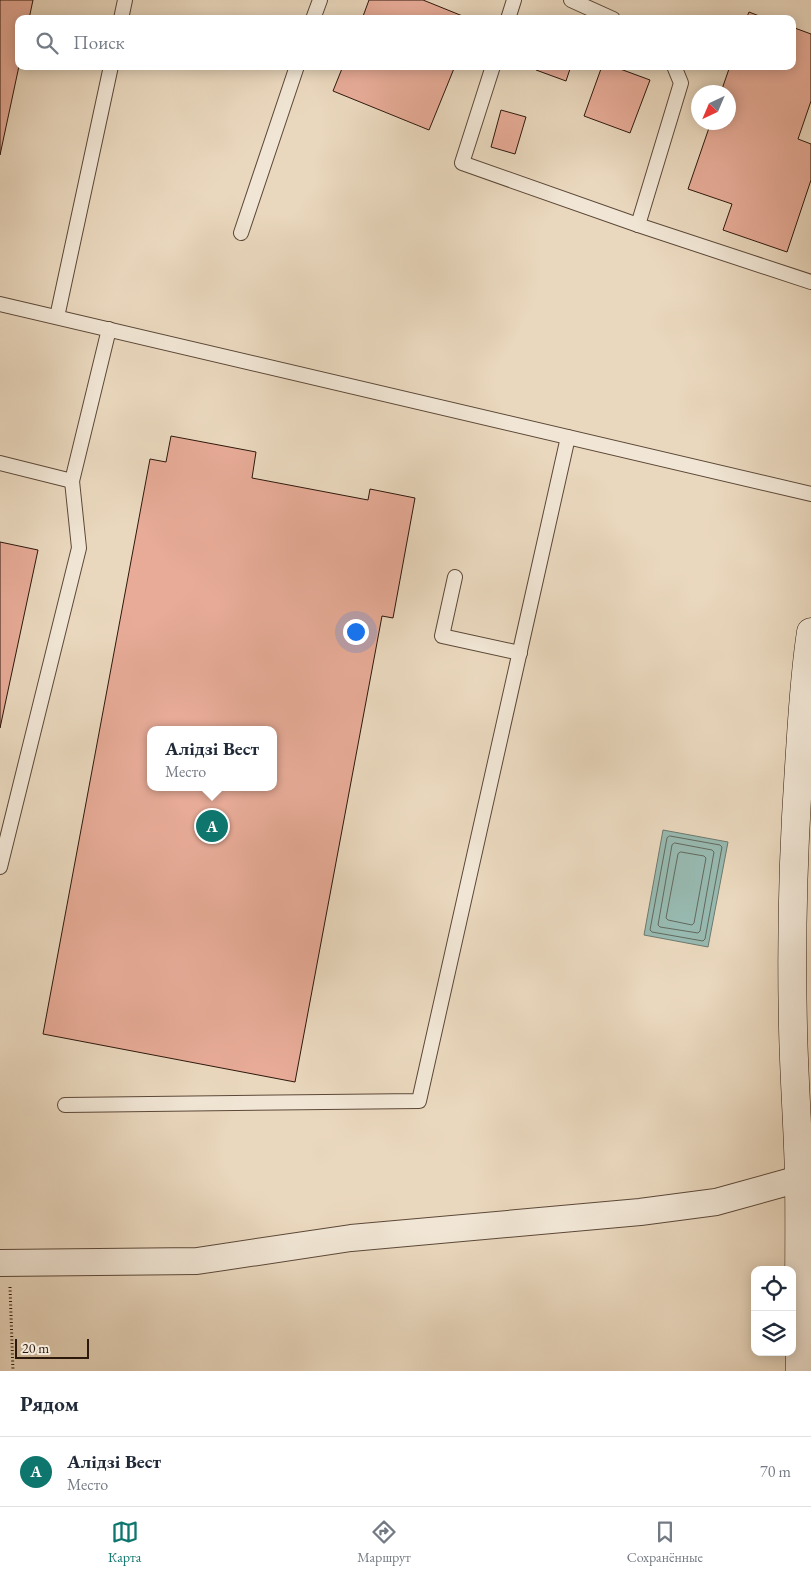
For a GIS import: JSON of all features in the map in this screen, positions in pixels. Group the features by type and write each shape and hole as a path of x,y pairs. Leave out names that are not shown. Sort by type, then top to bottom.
{"main road":[{"path":"800,1371 798,1306 799,1179 793,1027 792,909 799,764 806,665 811,632"}],"street":[{"path":"5,1263 197,1261 351,1238 640,1212 716,1202 799,1179"}],"lane":[{"path":"122,15 125,0"},
{"path":"314,15 320,0"},
{"path":"509,15 514,0"},
{"path":"571,0 604,15"},
{"path":"58,317 110,70"},
{"path":"241,234 296,70"},
{"path":"491,70 462,163 638,225 811,282"},
{"path":"638,225 682,82 676,70"},
{"path":"0,304 811,494"},
{"path":"0,867 78,548 72,481 109,329"},
{"path":"65,1105 419,1101 568,437"},
{"path":"0,463 72,481"},
{"path":"455,577 442,636 520,654"}],"path":[{"path":"5,1263 13,1371"}],"water":[{"path":"663,830 728,842 708,947 644,935"}],"building":[{"path":"0,0 33,0 30,15 15,15 15,70 18,70 0,155"},
{"path":"369,0 423,0 460,15 363,15"},
{"path":"796,28 811,34 811,101 798,139 811,144 811,180 787,252 723,230 732,204 688,189 708,130 736,130 736,85 723,85 729,70 796,70"},
{"path":"341,70 453,70 429,130 333,91"},
{"path":"536,70 570,70 566,81"},
{"path":"601,70 623,70 650,80 630,133 584,116"},
{"path":"501,110 526,117 515,154 491,147"},
{"path":"171,436 256,452 252,478 368,500 370,489 415,498 393,618 382,616 295,1082 43,1034 150,459 166,462"},
{"path":"0,542 38,550 0,728"}],"place":[{"name":"Алідзі Вест","path":"212,826"}]}
